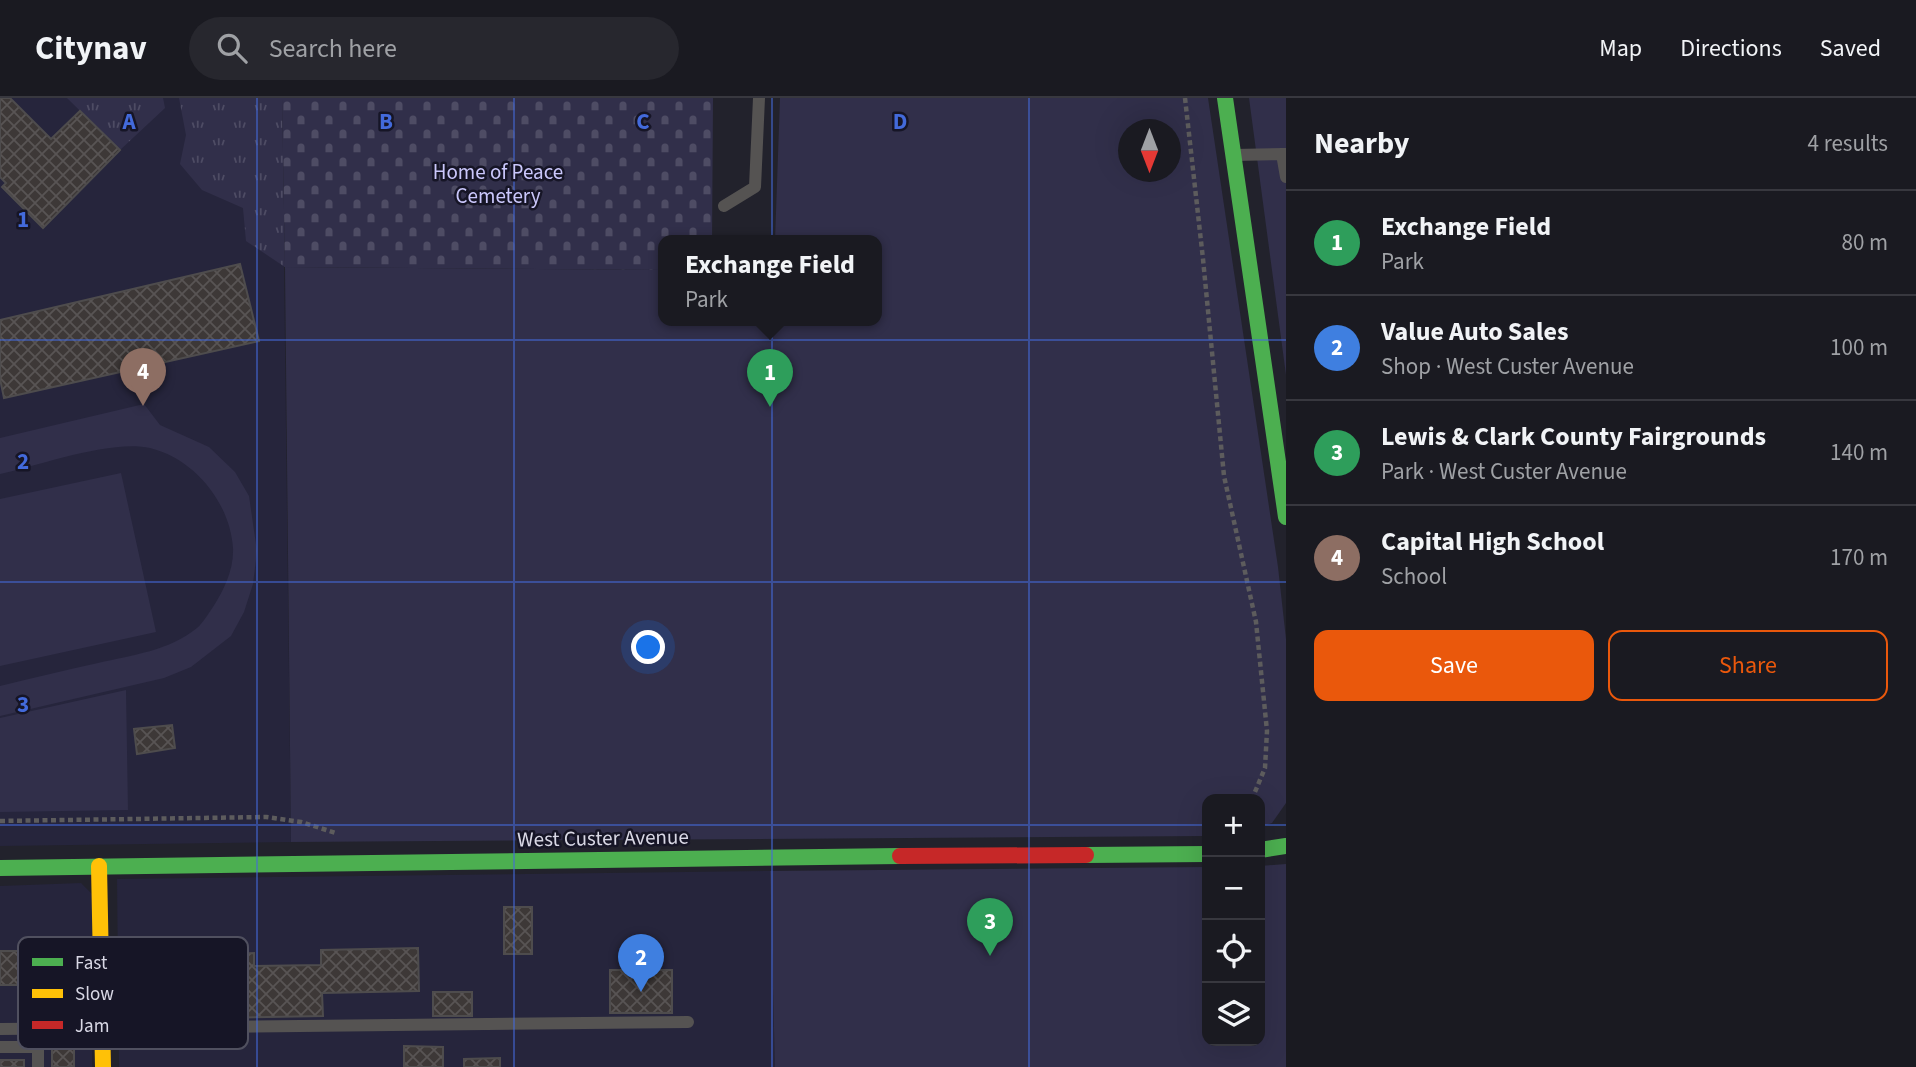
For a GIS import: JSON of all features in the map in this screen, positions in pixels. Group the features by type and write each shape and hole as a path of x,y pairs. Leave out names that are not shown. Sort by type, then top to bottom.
{"main road":[{"path":"1225,98 1286,517"},
{"path":"1265,849 1286,846"},
{"name":"West Custer Avenue","path":"0,868 823,856 1202,854"},
{"path":"99,866 101,937"},
{"path":"103,1049 103,1067"}],"lane":[{"path":"724,206 755,187 759,98"},
{"path":"1234,155 1284,154 1286,177"},
{"path":"248,1026 688,1022"},
{"path":"0,1029 18,1029"},
{"path":"0,1047 18,1047"},
{"path":"38,1049 38,1067"}],"path":[{"path":"1185,98 1224,476 1256,622 1267,731 1265,768 1254,794"}],"shaded area":[{"path":"0,98 282,98 291,842 0,846"},
{"path":"770,871 775,1067 119,1067 119,1049 248,1049 248,937 118,937 117,879"},
{"path":"81,883 92,894 92,937 18,937 18,1049 92,1049 92,1067 0,1067 0,886"}],"green space":[{"path":"67,98 163,98 165,108 120,150"},
{"path":"179,98 282,98 285,267 246,241 243,208 202,190 180,164 186,135"},
{"name":"Home of Peace Cemetery","path":"282,98 713,98 712,235 658,235 658,270 285,267"},
{"path":"780,98 1208,98 1278,567 1286,639 1286,803 1272,823 1265,825 1265,794 1202,794 1202,836 291,842 285,267 658,270 658,326 882,326 882,235 775,235"},
{"path":"1249,98 1286,98 1286,375"},
{"path":"144,404 160,425 209,447 235,472 249,496 257,551 253,584 244,612 231,636 191,667 164,678 0,716 0,686 137,654 174,642 201,624 224,586 232,564 233,548 225,515 207,485 182,462 166,454 150,448 116,447 76,454 0,474 0,438"},
{"path":"121,473 156,632 0,666 0,499"},
{"path":"126,690 128,810 0,812 0,718"},
{"path":"1286,864 1286,1067 775,1067 770,871 1202,867 1202,1046 1265,1046 1265,866"}],"building":[{"path":"0,98 10,98 51,139 80,111 120,150 43,228 2,187 6,183 0,177"},
{"path":"240,264 259,341 4,398 0,379 0,320"},
{"path":"172,725 175,748 137,754 134,729"},
{"path":"504,907 532,907 532,954 504,954"},
{"path":"418,948 419,991 322,993 323,1016 248,1017 248,953 254,953 254,966 321,965 321,950"},
{"path":"0,951 18,951 18,985 0,985"},
{"path":"610,970 672,970 672,1013 610,1013"},
{"path":"433,992 472,992 472,1016 433,1016"},
{"path":"404,1046 443,1047 443,1067 404,1067"},
{"path":"52,1049 74,1049 74,1067 52,1067"},
{"path":"500,1058 500,1067 464,1067 464,1059"},
{"path":"0,1060 24,1060 24,1067 0,1067"}],"traffic: fast":[{"path":"1225,98 1286,517"},
{"path":"1265,849 1286,846"},
{"path":"1086,855 1202,854"},
{"path":"0,868 900,856"}],"traffic: slow":[{"path":"99,866 100,937"},
{"path":"103,1049 103,1067"}],"traffic: jam":[{"path":"900,856 1086,855"}],"place":[{"name":"Capital High School","path":"143,406"},
{"name":"Exchange Field","path":"770,407"},
{"name":"Lewis & Clark County Fairgrounds","path":"990,956"},
{"name":"Value Auto Sales","path":"641,992"}]}
